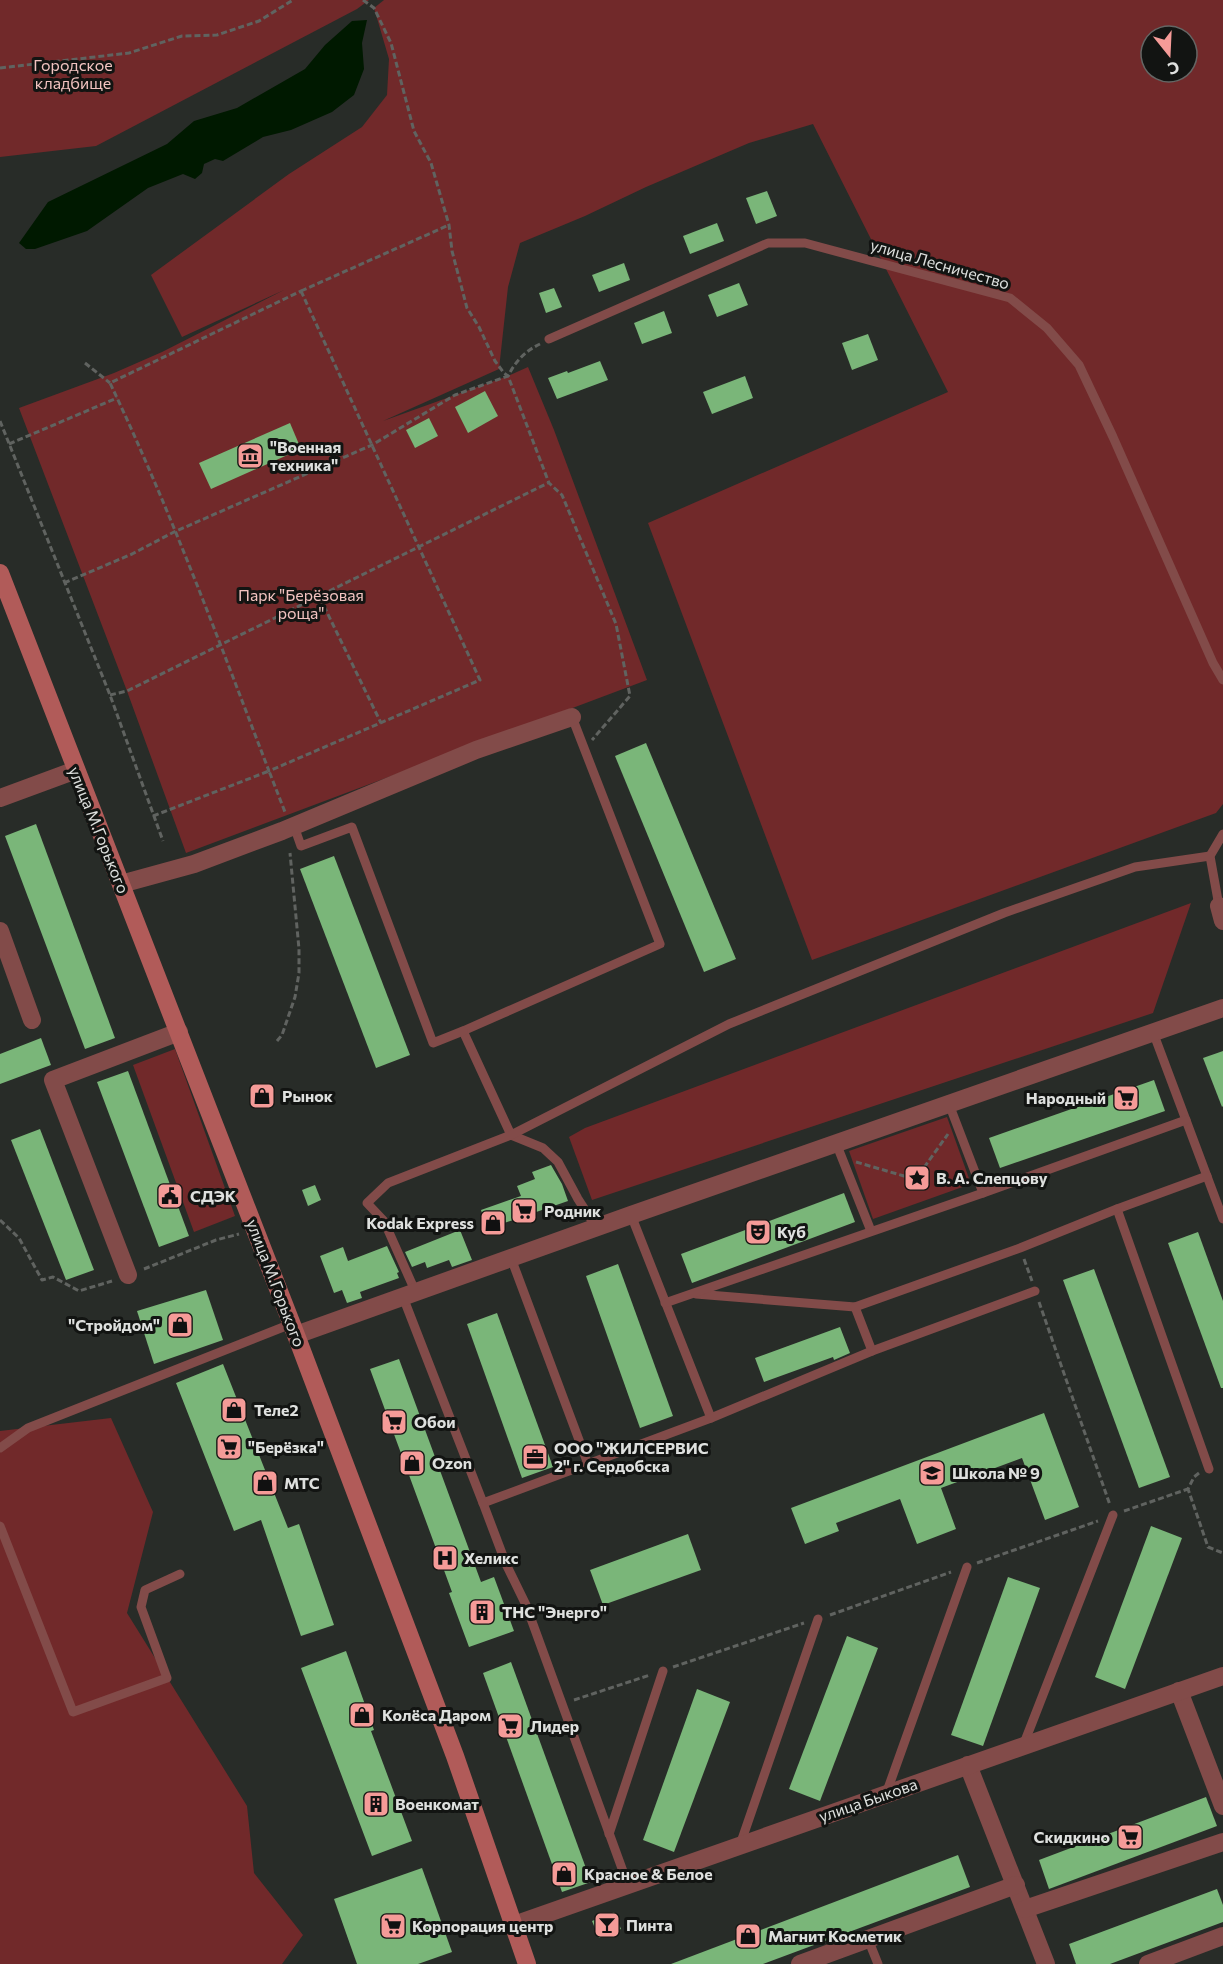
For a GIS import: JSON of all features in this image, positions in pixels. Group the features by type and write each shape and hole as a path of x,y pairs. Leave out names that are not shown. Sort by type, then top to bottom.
{"main road":[{"name":"улица М.Горького","path":"0,573 294,1330 455,1756 527,1964"}],"street":[{"path":"121,884 194,864 288,828 476,750 573,717"},
{"path":"0,798 76,770"},
{"path":"0,931 32,1020"},
{"path":"294,1330 409,1295 630,1215 839,1151 949,1104 1223,1008"},
{"path":"128,1275 53,1080 179,1032"},
{"name":"улица Быкова","path":"514,1925 1223,1676"},
{"path":"1179,1691 1223,1806"},
{"path":"968,1765 1046,1964"},
{"path":"1025,1910 1223,1842"},
{"path":"800,1964 1016,1885"},
{"path":"1148,1964 1223,1936"}],"lane":[{"name":"улица Лесничество","path":"549,339 768,243 805,243 1010,298 1047,328 1079,365 1213,663 1223,680"},
{"path":"288,828 301,846 352,827 433,1043 660,944 573,717"},
{"path":"1221,914 1210,856 1223,834"},
{"path":"628,1885 526,1605 506,1564 483,1503 384,1221 367,1203 388,1183 511,1135 729,1024 1004,913 1135,867 1210,856"},
{"path":"463,1031 511,1135 543,1148 558,1162 596,1227"},
{"path":"1153,1032 1223,1219"},
{"path":"949,1104 983,1192"},
{"path":"665,1303 1186,1119"},
{"path":"839,1151 871,1231"},
{"path":"692,1294 855,1306 1020,1248 1207,1176"},
{"path":"1117,1209 1209,1469"},
{"path":"630,1215 711,1418"},
{"path":"511,1258 588,1464"},
{"path":"483,1503 711,1418 872,1351 1035,1291"},
{"path":"855,1306 872,1351"},
{"path":"0,1448 28,1428 294,1330"},
{"path":"1023,1746 1113,1515"},
{"path":"0,1526 73,1712 167,1678 141,1607 145,1590 180,1574"},
{"path":"886,1794 967,1567"},
{"path":"740,1845 818,1619"},
{"path":"609,1834 663,1671"},
{"path":"868,1939 878,1964"}],"path":[{"path":"0,68 129,53 182,36 217,35 259,21 293,0"},
{"path":"363,0 374,8 392,43 414,131 431,163 449,225 452,251 466,308 479,327 495,361 508,376 549,483 562,495 616,624 630,696 585,748"},
{"path":"110,383 302,291 449,225"},
{"path":"153,816 269,771 480,680 302,291"},
{"path":"64,583 372,445 455,395 508,376 528,350 549,339"},
{"path":"85,363 110,383 117,398 220,644 286,815 299,949 299,973 295,997 282,1035 277,1041"},
{"path":"9,444 117,398"},
{"path":"0,421 110,695 163,841"},
{"path":"110,695 127,691 549,483"},
{"path":"320,597 381,723"},
{"path":"839,1151 904,1176 923,1169 956,1122"},
{"path":"1020,1248 1113,1515"},
{"path":"562,1704 818,1619 1188,1489 1194,1477 1209,1469"},
{"path":"1188,1489 1208,1547 1223,1553"}],"green space":[{"name":"Городское кладбище","path":"0,0 369,0 357,9 96,146 0,157"},
{"name":"Парк \"Берёзовая роща\"","path":"384,0 1223,0 1223,804 1216,813 812,960 648,523 948,392 813,124 749,143 520,243 508,287 499,369 383,421 528,367 554,430 647,680 186,853 19,408 114,373 162,352 284,290 182,337 151,275 289,174 362,127 387,95 389,59 374,8"},
{"path":"1191,903 1153,1013 592,1200 569,1137 585,1128"},
{"path":"175,1049 235,1216 194,1232 133,1065"},
{"path":"947,1117 971,1184 873,1219 849,1151"},
{"path":"111,1418 153,1512 127,1613 247,1806 254,1873 303,1935 282,1964 0,1964 0,1431"}],"shaded area":[{"path":"367,20 362,43 364,69 354,95 332,112 291,130 263,137 223,161 215,159 204,164 202,173 195,179 183,174 148,188 87,231 35,249 26,249 19,243 48,202 167,144 194,121 237,108 305,69 325,45 352,21"}],"building":[{"path":"767,191 777,216 756,224 746,198"},
{"path":"717,223 724,241 690,254 683,236"},
{"path":"624,263 630,280 599,292 592,275"},
{"path":"739,283 748,305 717,317 708,295"},
{"path":"554,288 562,307 546,313 539,293"},
{"path":"664,311 672,333 642,344 634,323"},
{"path":"868,334 878,360 852,370 842,343"},
{"path":"600,361 608,380 557,399 548,378"},
{"path":"745,376 753,398 712,414 703,392"},
{"path":"485,391 498,416 468,433 455,407"},
{"path":"429,418 438,436 415,448 406,430"},
{"name":"\"Военная техника\"","path":"290,423 301,449 211,489 199,463"},
{"path":"646,743 736,959 704,972 615,756"},
{"path":"36,824 115,1038 85,1049 5,836"},
{"path":"334,856 410,1055 376,1068 300,869"},
{"path":"41,1038 51,1065 0,1084 0,1054"},
{"path":"1223,1051 1223,1106 1222,1107 1203,1058"},
{"path":"128,1071 189,1236 159,1247 97,1082"},
{"path":"1154,1080 1165,1111 1000,1168 989,1138"},
{"path":"40,1129 94,1270 66,1280 11,1140"},
{"path":"551,1165 562,1184 568,1201 487,1229 481,1210 521,1196 517,1186 535,1179 532,1172"},
{"path":"315,1185 321,1200 308,1206 302,1190"},
{"path":"844,1193 855,1222 692,1283 681,1254"},
{"path":"460,1230 472,1260 452,1267 449,1260 427,1268 425,1262 412,1267 405,1252"},
{"path":"1198,1232 1223,1301 1223,1388 1221,1388 1168,1243"},
{"path":"387,1246 399,1272 397,1273 399,1278 360,1292 362,1298 347,1303 342,1290 334,1293 320,1256 343,1247 348,1261"},
{"path":"618,1264 673,1416 640,1428 586,1276"},
{"path":"1094,1269 1170,1477 1139,1488 1063,1280"},
{"name":"\"Стройдом\"","path":"206,1290 223,1340 154,1364 137,1311"},
{"path":"497,1313 553,1467 522,1478 467,1324"},
{"path":"840,1327 850,1353 764,1382 755,1358"},
{"path":"399,1359 481,1582 494,1577 514,1631 469,1647 449,1593 452,1592 370,1369"},
{"name":"\"Берёзка\"","path":"223,1364 288,1528 299,1524 334,1625 301,1636 261,1520 234,1531 176,1383"},
{"name":"Школа № 9","path":"1044,1413 1079,1507 1045,1520 1022,1458 941,1488 956,1529 917,1544 900,1499 836,1523 839,1531 805,1544 791,1508"},
{"path":"1151,1526 1182,1538 1125,1689 1095,1677"},
{"path":"688,1534 701,1570 603,1605 590,1570"},
{"path":"1008,1577 1040,1588 983,1746 951,1735"},
{"path":"847,1636 878,1648 820,1801 789,1789"},
{"path":"346,1651 374,1730 371,1731 412,1841 372,1856 301,1668"},
{"path":"511,1662 591,1882 562,1892 483,1673"},
{"path":"697,1689 730,1702 674,1852 643,1840"},
{"path":"1206,1797 1217,1826 1049,1889 1039,1860"},
{"path":"958,1855 970,1887 763,1964 671,1964"},
{"name":"Корпорация центр","path":"422,1868 452,1952 418,1964 357,1964 334,1899"},
{"path":"1217,1889 1223,1905 1223,1922 1110,1964 1076,1964 1069,1944"},
{"name":"Пинта","path":"614,1912 621,1929 599,1938 592,1921"}],"place":[{"name":"\"Военная техника\"","path":"250,456"},
{"name":"Рынок","path":"262,1096"},
{"name":"Народный","path":"1126,1098"},
{"name":"В. А. Слепцову","path":"917,1178"},
{"name":"СДЭК","path":"170,1196"},
{"name":"Родник","path":"524,1211"},
{"name":"Kodak Express","path":"493,1223"},
{"name":"Куб","path":"758,1232"},
{"name":"\"Стройдом\"","path":"180,1325"},
{"name":"Теле2","path":"234,1410"},
{"name":"Обои","path":"394,1422"},
{"name":"\"Берёзка\"","path":"229,1447"},
{"name":"ООО \"ЖИЛСЕРВИС 2\" г. Сердобска","path":"535,1457"},
{"name":"Ozon","path":"412,1463"},
{"name":"Школа № 9","path":"932,1473"},
{"name":"МТС","path":"265,1483"},
{"name":"Хеликс","path":"445,1558"},
{"name":"ТНС \"Энерго\"","path":"482,1612"},
{"name":"Колёса Даром","path":"362,1715"},
{"name":"Лидер","path":"510,1726"},
{"name":"Военкомат","path":"376,1804"},
{"name":"Скидкино","path":"1130,1837"},
{"name":"Красное & Белое","path":"564,1874"},
{"name":"Пинта","path":"607,1925"},
{"name":"Корпорация центр","path":"393,1926"},
{"name":"Магнит Косметик","path":"748,1936"}]}
